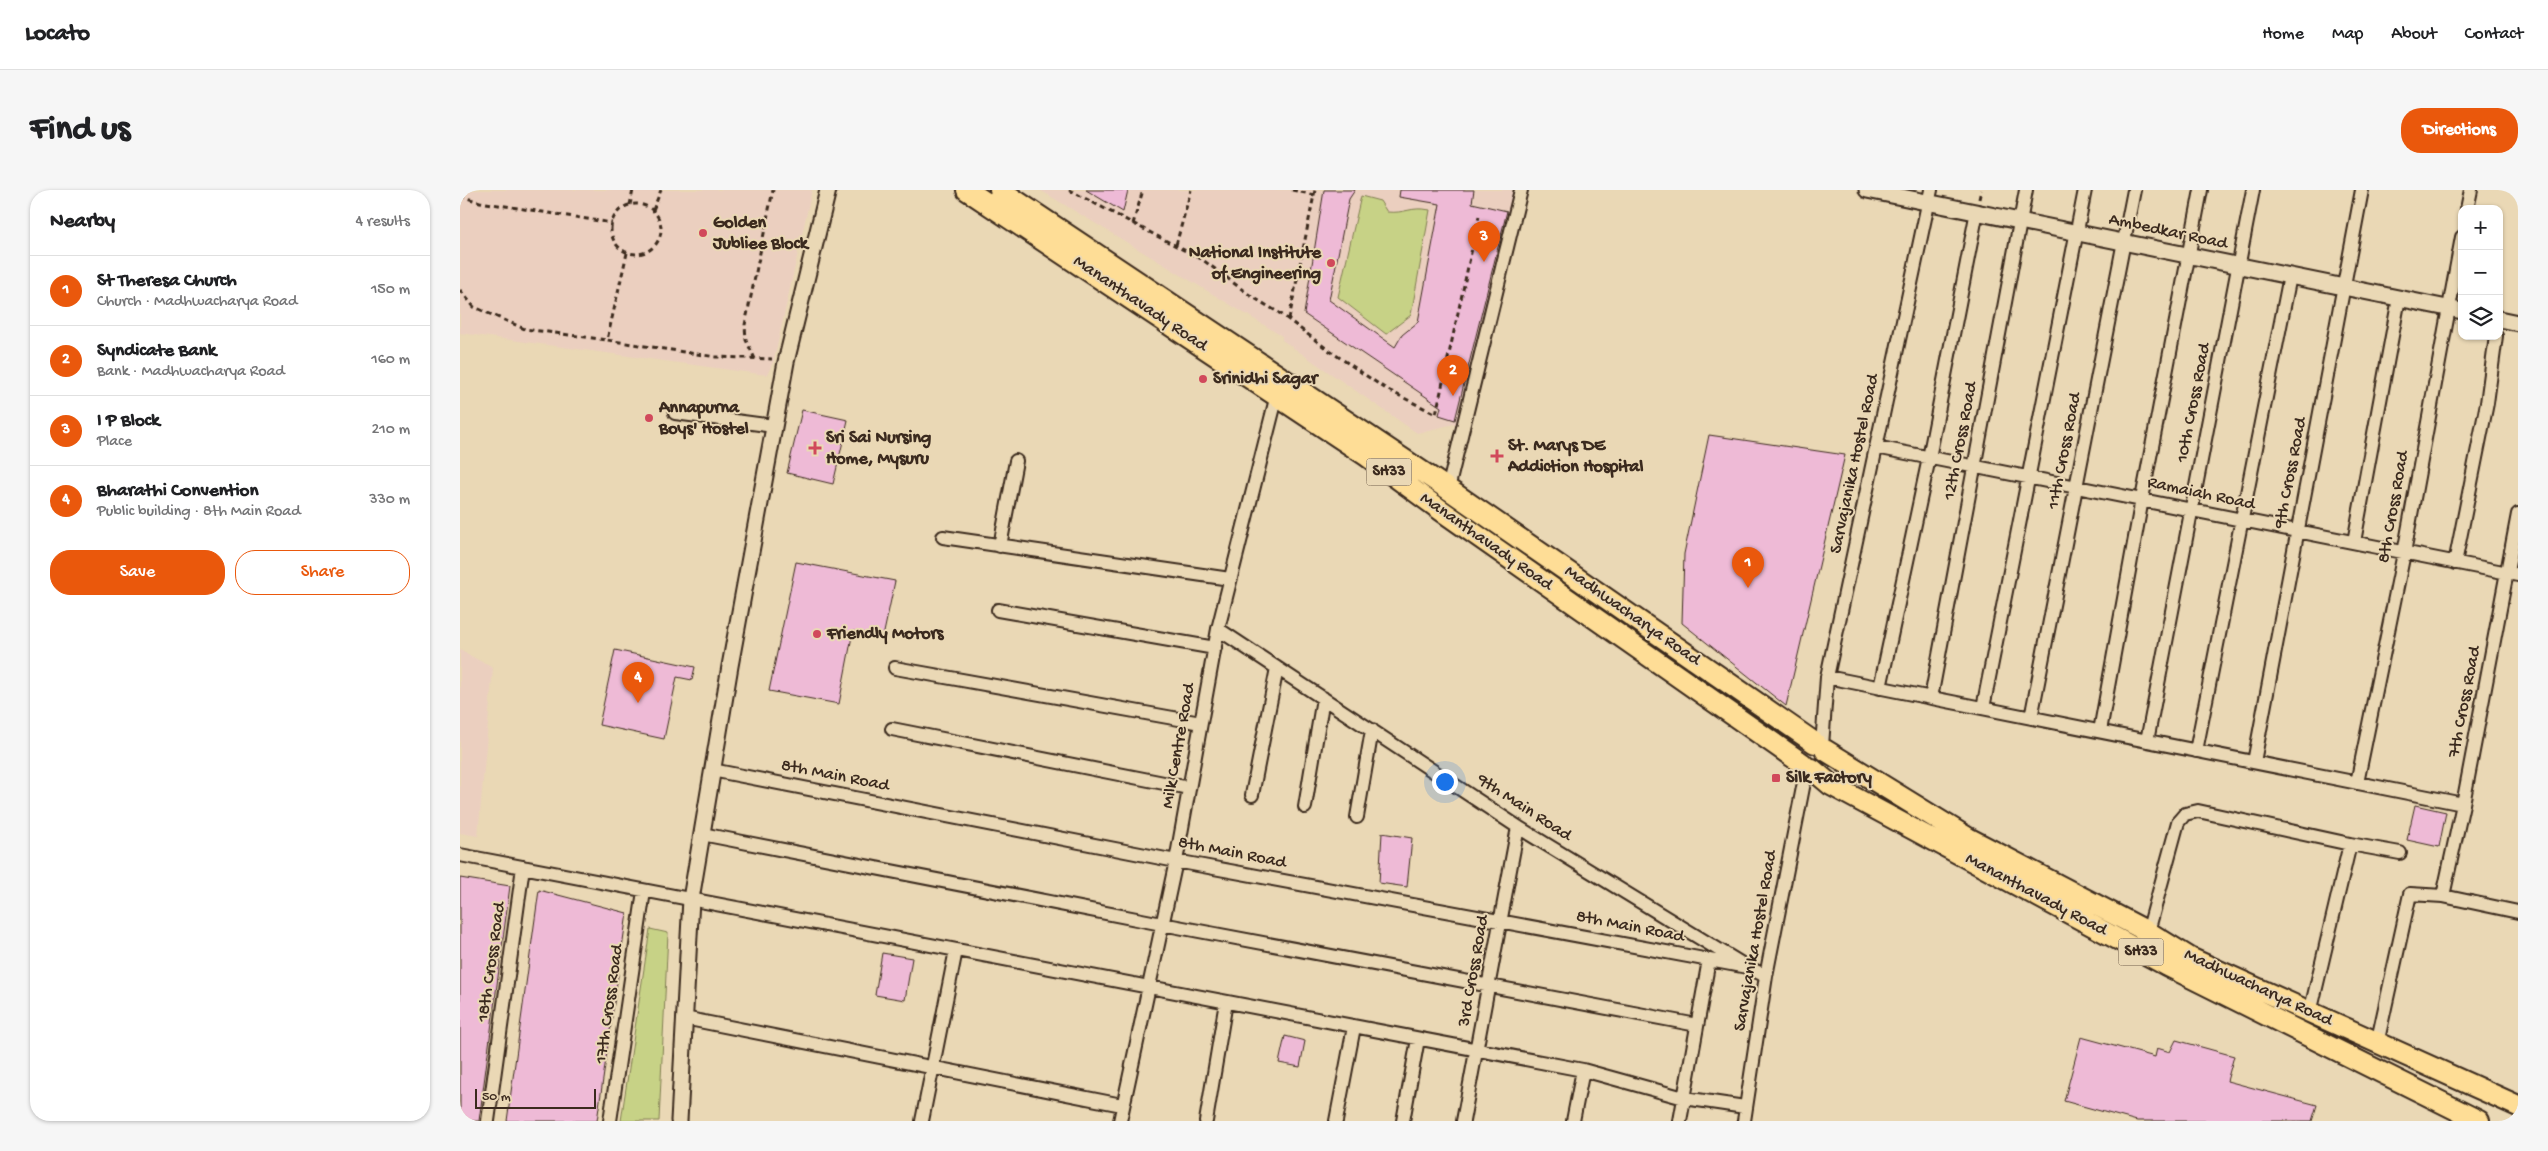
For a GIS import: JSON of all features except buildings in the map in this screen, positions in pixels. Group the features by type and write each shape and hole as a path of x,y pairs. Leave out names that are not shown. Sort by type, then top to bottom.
{"main road":[{"name":"Mananthavady Road","path":"968,190 1280,387 1367,456 1442,511 1831,785 2166,965 2479,1121"},
{"name":"Madhwacharya Road","path":"1000,190 1280,387 1448,489 1820,746 1968,838 2148,932 2190,958 2518,1106"},
{"path":"1807,767 1800,757 1801,750 1807,744 1820,746"}],"street":[{"path":"679,1121 691,899 712,770 786,362 828,190"},
{"path":"1442,511 1521,190"},
{"name":"Ambedkar Road","path":"1867,190 1930,196 1977,211 2455,310"},
{"name":"12th Cross Road","path":"1930,698 2026,190"},
{"path":"1983,708 2085,190"},
{"name":"11th Cross Road","path":"2032,718 2134,190"},
{"path":"2100,731 2201,190"},
{"name":"10th Cross Road","path":"2147,741 2253,190"},
{"name":"9th Cross Road","path":"2254,762 2362,190"},
{"path":"2468,205 2471,190"},
{"name":"Sarvajanika Hostel Road","path":"1820,746 1827,677 1930,196"},
{"path":"1880,688 1930,458 1977,211"},
{"name":"8th Cross Road","path":"2357,783 2455,310 2461,250"},
{"path":"2196,750 2290,276"},
{"path":"2354,542 2399,298"},
{"path":"2503,320 2518,323"},
{"path":"2455,563 2486,403 2495,340"},
{"name":"Milk Centre Road","path":"1120,1121 1176,861 1218,629 1280,387"},
{"path":"675,413 774,426"},
{"name":"Ramaiah Road","path":"1876,448 2142,499 2512,574"},
{"path":"1000,546 1016,461"},
{"name":"7th Cross Road","path":"2443,896 2512,574 2518,514"},
{"path":"943,537 1230,579"},
{"path":"998,610 1215,648"},
{"name":"9th Main Road","path":"1218,629 1518,827 1747,967 1766,976"},
{"path":"895,668 1201,723"},
{"path":"1252,795 1277,668"},
{"path":"1827,677 2463,804"},
{"path":"1305,808 1324,698"},
{"path":"892,729 1189,788"},
{"path":"1357,817 1372,730"},
{"name":"Sarvajanika Hostel Road","path":"1744,1121 1766,976 1807,767"},
{"name":"8th Main Road","path":"712,770 1176,861 1747,967"},
{"path":"2148,932 2178,822 2185,814 2198,811 2400,854"},
{"name":"3rd Cross Road","path":"1463,1121 1518,827"},
{"path":"702,834 1162,924 1697,1025"},
{"path":"2310,1013 2350,844"},
{"path":"460,855 1583,1070 1684,1098 1745,1107"},
{"name":"18th Cross Road","path":"488,1121 523,867"},
{"name":"17th Cross Road","path":"610,1121 644,891"},
{"path":"2377,1044 2410,894 2443,896 2518,912"},
{"path":"922,1121 931,1066 956,950"},
{"path":"1680,1121 1709,960"},
{"path":"1206,1121 1226,1002"},
{"path":"684,1018 1122,1105"},
{"path":"1336,1121 1354,1027"},
{"path":"1403,1121 1418,1039"},
{"path":"1573,1121 1583,1070"}],"path":[{"path":"630,204 633,190"},
{"path":"653,210 661,190"},
{"path":"755,359 746,340 745,325 773,190"},
{"path":"1068,190 1203,260 1251,296 1289,319 1327,349 1386,389 1436,414 1479,216"},
{"path":"1133,224 1143,190"},
{"path":"1176,245 1191,190"},
{"path":"1292,190 1314,195"},
{"path":"1289,319 1315,190"},
{"path":"460,196 480,202 612,223"},
{"path":"630,204 645,205 653,210 661,224 660,238 657,244 642,254 628,253 617,246 612,238 612,223 617,212 630,204"},
{"path":"606,340 628,253"},
{"path":"460,290 474,307 525,329 716,357 774,360"}],"shaded area":[{"path":"460,190 812,190 774,360 767,375 460,333"},
{"name":"National Institute of Engineering","path":"1040,190 1516,190 1466,421 1417,433 1282,340 1282,336"},
{"path":"460,650 493,668 478,836 460,833"}],"green space":[{"path":"1361,196 1380,201 1387,212 1418,209 1430,210 1411,315 1386,334 1338,297"},
{"path":"650,929 668,933 659,1121 621,1121"}],"place":[{"name":"Golden Jubliee Block","path":"703,233"},
{"name":"I P Block","path":"1484,262"},
{"name":"National Institute of Engineering","path":"1331,263"},
{"name":"Srinidhi Sagar","path":"1203,379"},
{"name":"Syndicate Bank","path":"1453,396"},
{"name":"Annapurna Boys' Hostel","path":"649,418"},
{"name":"Sri Sai Nursing Home, Mysuru","path":"815,448"},
{"name":"St. Marys DE Addiction Hospital","path":"1497,456"},
{"name":"St Theresa Church","path":"1748,588"},
{"name":"Friendly Motors","path":"817,634"},
{"name":"Bharathi Convention","path":"638,703"},
{"name":"Silk Factory","path":"1776,778"}]}
